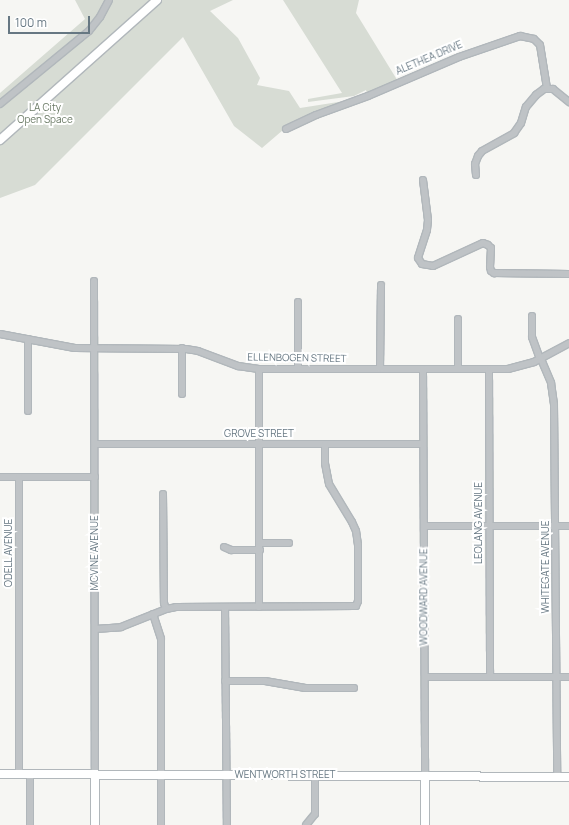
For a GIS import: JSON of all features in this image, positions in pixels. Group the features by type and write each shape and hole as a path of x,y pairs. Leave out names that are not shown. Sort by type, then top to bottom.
{"street":[{"path":"0,104 89,31 100,17 109,0"},
{"path":"0,140 157,0"},
{"name":"ALETHEA DRIVE","path":"286,129 316,115 368,96 465,54 520,36 534,39 540,45 547,88"},
{"path":"476,175 475,164 480,153 514,133 532,99 547,88 555,91 569,102"},
{"path":"423,180 428,220 427,230 418,258 422,264 433,266 483,243 488,244 491,248 490,267 491,271 494,273 569,274"},
{"name":"MCVINE AVENUE","path":"94,281 95,825"},
{"path":"380,369 381,285"},
{"path":"298,302 298,369"},
{"name":"WHITEGATE AVENUE","path":"532,316 532,337 551,383 554,405 557,777"},
{"path":"458,319 458,370"},
{"name":"ELLENBOGEN STREET","path":"0,334 72,348 182,348 198,351 238,366 259,369 489,370 516,368 541,359 569,343"},
{"path":"28,339 28,411"},
{"path":"182,348 182,394"},
{"path":"259,369 259,607"},
{"name":"WOODWARD AVENUE","path":"423,369 425,825"},
{"name":"LEOLANG AVENUE","path":"489,370 490,676"},
{"name":"GROVE STREET","path":"95,444 423,444"},
{"path":"95,629 121,627 166,609 181,607 356,606 358,601 358,545 356,531 329,484 325,463 325,444"},
{"path":"0,476 95,477"},
{"name":"ODELL AVENUE","path":"19,477 19,774"},
{"path":"163,494 164,603 166,609"},
{"path":"424,526 569,526"},
{"path":"260,543 290,543"},
{"path":"224,546 231,550 260,550"},
{"path":"225,607 227,825"},
{"path":"153,614 161,639 161,825"},
{"path":"425,677 569,677"},
{"path":"225,681 265,682 305,688 354,688"},
{"name":"WENTWORTH STREET","path":"0,774 569,777"},
{"path":"30,774 30,825"},
{"path":"306,825 315,814 315,775"}],"green space":[{"name":"LA City Open Space","path":"75,0 233,0 210,11 238,38 260,78 257,85 289,91 300,108 351,100 367,94 366,90 354,96 308,102 308,99 342,93 283,0 359,0 356,13 399,83 283,130 262,148 234,126 183,37 35,185 0,198 0,93 85,19"}]}
